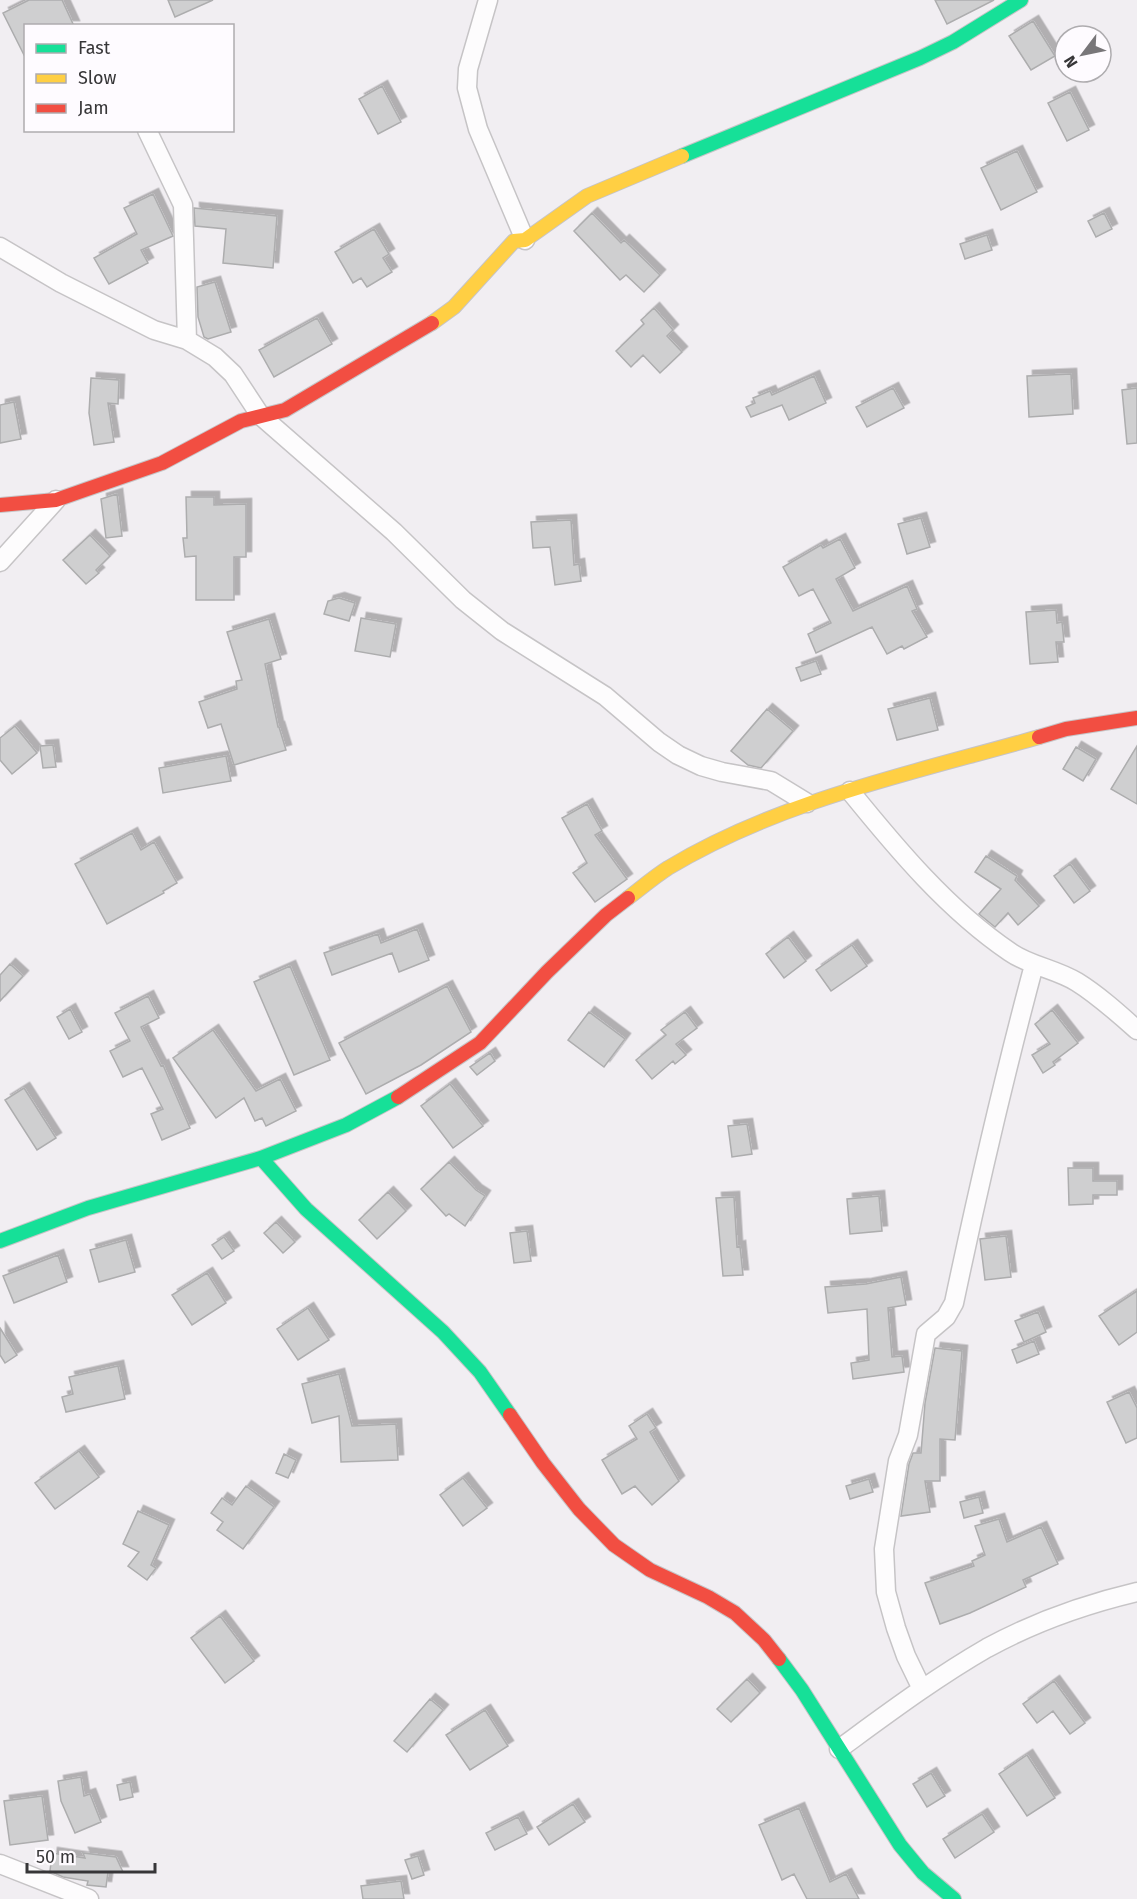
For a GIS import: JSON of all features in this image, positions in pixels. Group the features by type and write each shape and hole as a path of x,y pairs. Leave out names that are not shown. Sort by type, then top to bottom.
{"street":[{"path":"488,0 468,69 467,88 478,129 525,240"},
{"path":"0,505 56,500 162,464 241,421 285,410 442,317 454,307 514,241 525,240 587,196 920,58 953,42 1021,0"},
{"path":"148,132 183,205 187,340"},
{"path":"0,247 61,283 154,330 187,340 215,357 233,374 260,415 394,532 463,600 502,631 605,696 659,742 678,755 701,766 771,781 807,803"},
{"path":"0,562 56,500"},
{"path":"0,1241 88,1208 261,1158 346,1125 393,1101 480,1043 547,972 606,915 668,869 726,837 807,803 1066,729 1137,718"},
{"path":"850,791 922,873 976,928 1013,954 1076,981 1117,1011 1137,1030"},
{"path":"922,1689 906,1656 886,1592 884,1549 898,1461 908,1435 926,1334 946,1317 954,1303 974,1205 1034,964"},
{"path":"261,1158 306,1209 435,1324 480,1372 543,1463 579,1509 614,1545 650,1570 708,1597 735,1613 764,1640 802,1690 900,1845 923,1873 954,1899"},
{"path":"839,1749 922,1689 988,1648 1049,1620 1137,1592"},
{"path":"0,1864 89,1899"}],"building":[{"path":"29,0 62,0 73,24 24,24 24,55 3,13"},
{"path":"168,0 213,0 175,17"},
{"path":"935,0 994,0 947,24"},
{"path":"1033,21 1053,53 1053,57 1031,70 1009,36"},
{"path":"382,86 401,122 378,134 359,99"},
{"path":"1070,92 1089,130 1067,141 1048,103"},
{"path":"1017,151 1037,192 1001,210 981,168"},
{"path":"153,194 173,236 141,250 148,263 109,284 94,258 137,234 124,208"},
{"path":"194,208 277,216 273,268 223,263 226,229 195,226"},
{"path":"592,213 621,243 624,240 660,275 644,292 626,275 620,280 574,231"},
{"path":"1104,213 1112,229 1096,237 1088,221"},
{"path":"374,229 389,254 383,258 392,272 367,287 361,278 353,283 335,252"},
{"path":"987,235 992,250 965,259 960,244"},
{"path":"215,282 231,332 208,339 204,337 198,317 197,287"},
{"path":"654,308 673,330 667,336 682,352 660,373 643,355 631,367 616,351 644,324 641,320"},
{"path":"317,318 332,344 274,377 259,350"},
{"path":"1071,374 1073,414 1029,417 1027,376"},
{"path":"814,376 826,403 789,420 782,405 751,417 746,407 755,403 753,398 770,391 772,395"},
{"path":"91,378 119,380 118,404 108,403 114,442 94,445 89,413"},
{"path":"893,388 904,408 867,427 856,407"},
{"path":"1137,388 1137,443 1127,444 1122,390"},
{"path":"14,402 21,439 0,443 0,405"},
{"path":"117,494 122,536 106,538 101,499"},
{"path":"186,497 214,497 214,505 246,504 246,557 234,557 234,600 196,600 196,556 185,557 183,538 187,538"},
{"path":"921,518 930,547 907,554 898,524"},
{"path":"571,520 574,565 579,564 581,581 555,585 550,547 533,548 531,522"},
{"path":"90,535 110,556 96,570 99,573 86,584 63,560"},
{"path":"840,539 855,568 836,579 853,611 907,586 917,609 912,611 927,637 904,649 902,646 887,654 872,627 816,653 808,634 831,623 813,589 799,596 783,567 821,545 823,548"},
{"path":"339,598 355,603 349,621 324,614 328,601"},
{"path":"1056,610 1057,623 1062,622 1064,642 1056,642 1058,662 1030,664 1026,612"},
{"path":"361,618 396,624 390,657 355,651"},
{"path":"269,619 281,659 265,664 278,727 286,750 234,765 221,724 208,728 199,702 237,689 236,681 242,680 227,632"},
{"path":"816,661 821,674 801,681 796,668"},
{"path":"930,698 938,730 897,740 888,709"},
{"path":"767,709 793,731 761,768 748,765 731,751"},
{"path":"15,726 37,753 12,774 0,760 0,738"},
{"path":"53,745 56,767 43,768 40,746"},
{"path":"1137,746 1137,804 1111,789"},
{"path":"1076,747 1096,759 1083,781 1063,769"},
{"path":"226,756 231,781 163,793 159,768"},
{"path":"587,804 602,831 595,835 627,879 595,902 573,873 587,863 562,818"},
{"path":"132,833 141,850 154,842 177,883 163,891 164,893 107,924 75,864"},
{"path":"986,856 1017,876 1015,880 1039,906 1018,925 1008,913 995,927 979,914 1001,889 975,872"},
{"path":"1070,864 1090,891 1074,903 1054,876"},
{"path":"417,929 429,960 399,972 392,953 332,975 324,953 378,934 381,943"},
{"path":"788,937 806,961 784,978 766,954"},
{"path":"852,945 867,966 831,991 816,970"},
{"path":"10,964 23,976 0,1001 0,975"},
{"path":"290,966 330,1060 294,1075 254,982"},
{"path":"447,986 471,1032 421,1065 366,1094 339,1043"},
{"path":"148,996 159,1018 141,1027 161,1066 163,1065 190,1128 162,1140 151,1114 163,1109 142,1068 123,1077 110,1051 130,1041 115,1013"},
{"path":"70,1009 82,1032 69,1039 57,1017"},
{"path":"1052,1010 1078,1043 1053,1062 1055,1065 1043,1073 1032,1055 1050,1044 1035,1024"},
{"path":"589,1012 625,1039 604,1067 568,1040"},
{"path":"685,1012 697,1028 676,1044 686,1055 675,1064 673,1061 652,1079 636,1060 666,1035 661,1030"},
{"path":"213,1030 256,1091 280,1079 296,1111 266,1126 262,1118 255,1121 244,1098 216,1118 173,1058"},
{"path":"490,1053 495,1061 477,1075 470,1067"},
{"path":"450,1084 483,1126 453,1148 421,1106"},
{"path":"24,1088 56,1138 37,1150 5,1100"},
{"path":"747,1124 752,1154 732,1157 728,1126"},
{"path":"449,1162 476,1190 485,1196 465,1226 449,1214 446,1216 421,1189"},
{"path":"1068,1168 1093,1168 1093,1181 1117,1181 1117,1195 1093,1195 1093,1204 1069,1205"},
{"path":"388,1192 406,1211 377,1239 359,1220"},
{"path":"879,1196 882,1231 850,1234 847,1199"},
{"path":"734,1197 737,1247 740,1246 743,1275 723,1276 716,1198"},
{"path":"276,1222 295,1242 283,1253 264,1233"},
{"path":"527,1231 531,1261 514,1263 510,1233"},
{"path":"1006,1236 1011,1277 985,1280 980,1239"},
{"path":"224,1237 234,1251 222,1259 212,1245"},
{"path":"126,1240 135,1272 99,1282 90,1250"},
{"path":"58,1255 67,1282 14,1303 3,1276"},
{"path":"207,1273 226,1303 192,1325 172,1295"},
{"path":"901,1277 906,1305 888,1308 892,1357 902,1356 904,1372 853,1379 851,1363 869,1360 867,1309 828,1313 825,1287 866,1284"},
{"path":"1137,1291 1137,1332 1119,1345 1099,1316"},
{"path":"308,1308 329,1340 298,1360 277,1329"},
{"path":"1038,1312 1046,1332 1024,1342 1015,1321"},
{"path":"0,1328 17,1355 5,1363 0,1355"},
{"path":"1034,1341 1039,1354 1017,1363 1012,1350"},
{"path":"935,1348 962,1351 955,1440 940,1439 940,1481 925,1481 930,1512 901,1516 909,1464 913,1453 921,1453 925,1403"},
{"path":"118,1366 125,1399 66,1412 62,1397 73,1394 69,1377"},
{"path":"339,1374 352,1426 396,1424 398,1460 341,1462 339,1416 312,1423 302,1384"},
{"path":"1129,1392 1137,1408 1137,1438 1126,1443 1107,1402"},
{"path":"647,1414 656,1428 650,1432 679,1481 652,1505 635,1486 622,1494 602,1460 637,1439 629,1426"},
{"path":"79,1451 99,1477 55,1509 35,1483"},
{"path":"284,1454 296,1460 288,1478 276,1473"},
{"path":"463,1478 487,1508 463,1526 440,1495"},
{"path":"869,1479 873,1492 850,1499 846,1486"},
{"path":"246,1486 274,1507 243,1549 217,1530 223,1522 211,1513 222,1498 232,1505"},
{"path":"979,1497 983,1513 964,1518 960,1502"},
{"path":"138,1511 169,1525 151,1565 156,1568 147,1580 128,1566 139,1552 123,1544"},
{"path":"999,1519 1007,1542 1041,1527 1058,1564 1023,1580 1026,1587 940,1624 925,1583 974,1566 972,1561 985,1555 975,1526"},
{"path":"220,1616 254,1661 225,1683 191,1638"},
{"path":"747,1679 760,1693 731,1722 717,1709"},
{"path":"1054,1681 1085,1723 1070,1734 1053,1711 1037,1723 1023,1704"},
{"path":"430,1699 443,1710 407,1752 394,1741"},
{"path":"485,1710 508,1746 470,1770 446,1735"},
{"path":"1027,1755 1055,1798 1027,1816 999,1774"},
{"path":"931,1773 945,1796 927,1807 913,1784"},
{"path":"81,1777 84,1796 90,1794 101,1822 75,1833 61,1801 58,1781"},
{"path":"130,1782 133,1797 120,1800 117,1785"},
{"path":"42,1796 48,1840 10,1845 4,1801"},
{"path":"573,1804 585,1822 549,1845 537,1827"},
{"path":"799,1808 830,1882 846,1874 859,1899 807,1899 794,1874 782,1880 759,1825"},
{"path":"982,1814 994,1832 955,1858 943,1839"},
{"path":"518,1817 527,1834 495,1850 486,1833"},
{"path":"52,1853 85,1858 83,1853 116,1857 123,1872 108,1872 106,1887 87,1885 88,1881 63,1877 50,1871"},
{"path":"418,1856 424,1875 412,1879 405,1860"},
{"path":"401,1881 404,1899 363,1899 361,1886"}],"traffic: fast":[{"path":"682,156 920,58 953,42 1021,0"},
{"path":"0,1241 88,1208 261,1158 346,1125 398,1097"},
{"path":"261,1158 306,1209 443,1332 480,1372 510,1415"},
{"path":"779,1659 802,1690 900,1845 923,1873 954,1899"}],"traffic: slow":[{"path":"432,323 454,307 514,241 525,240 587,196 682,156"},
{"path":"628,898 668,868 711,844 756,824 849,790 1039,737"}],"traffic: jam":[{"path":"0,505 56,500 162,463 241,421 285,410 432,323"},
{"path":"1039,737 1066,729 1137,718"},
{"path":"398,1097 480,1043 547,972 606,915 628,898"},
{"path":"510,1415 543,1463 579,1509 614,1545 650,1570 708,1597 735,1613 764,1640 779,1659"}]}
